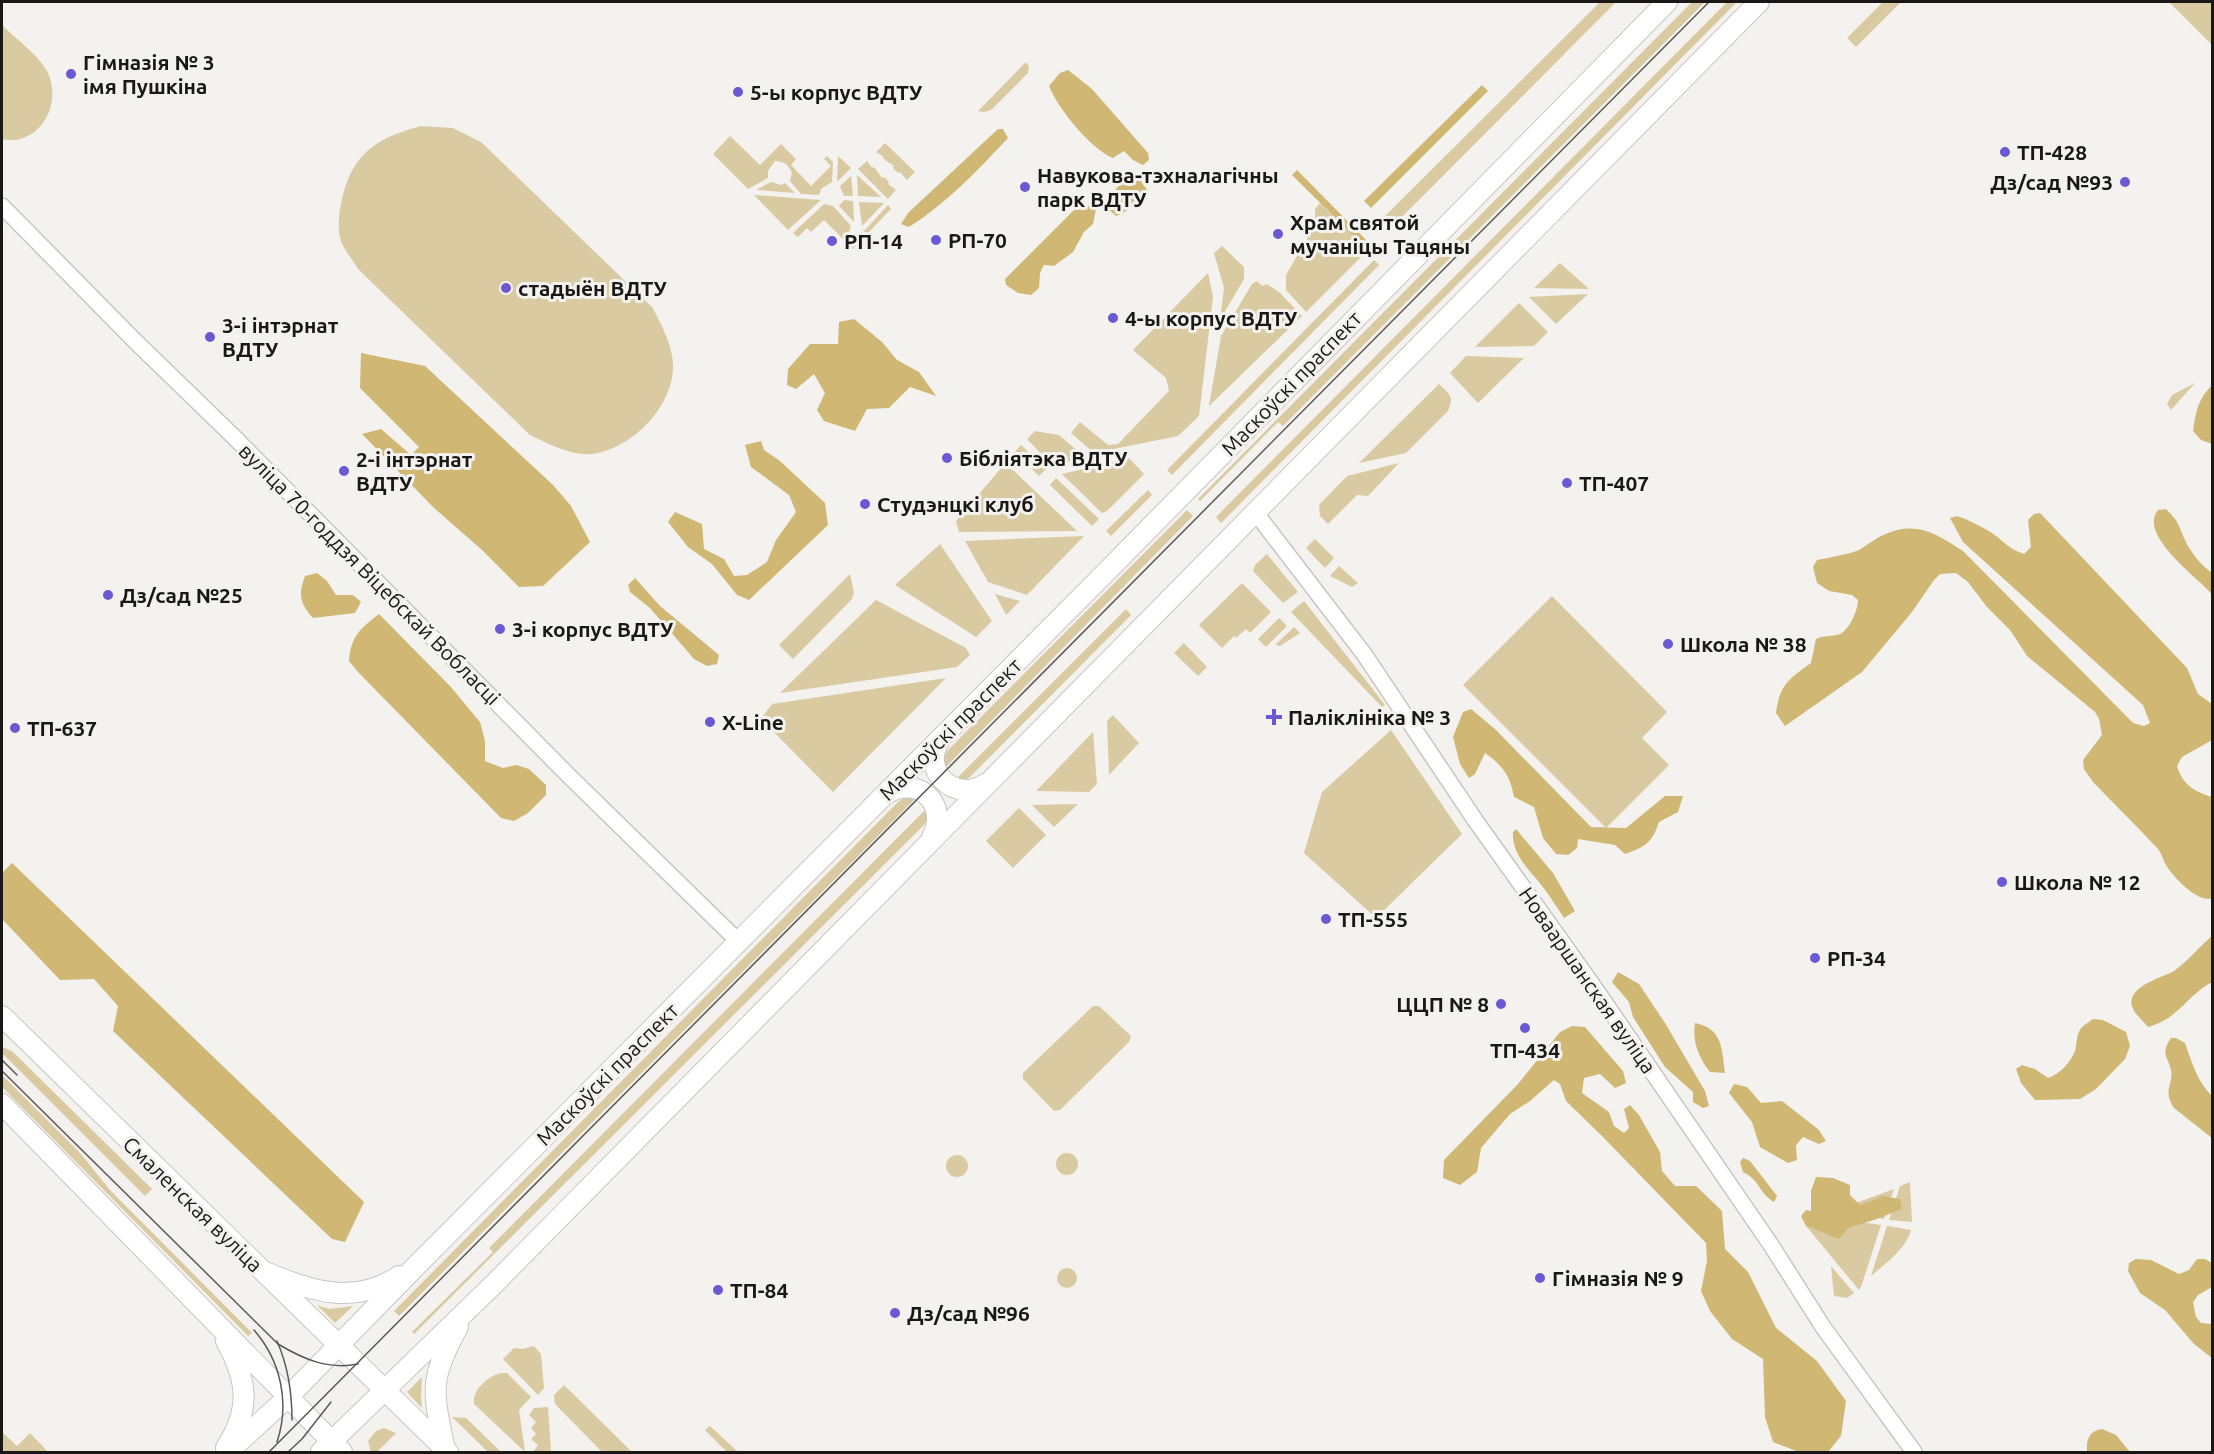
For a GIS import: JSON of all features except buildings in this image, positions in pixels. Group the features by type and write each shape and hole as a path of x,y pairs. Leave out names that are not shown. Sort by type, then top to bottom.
{"main road":[{"name":"Маскоўскі праспект","path":"228,1452 288,1398 1667,2"},
{"path":"2,1104 288,1398 332,1449 385,1391 469,1309 987,782 1092,679 1760,2"},
{"path":"942,738 937,744 934,759 942,780 954,788 968,790 987,782"},
{"path":"881,799 892,790 907,787 927,796 933,802 938,816 936,831 927,844"},
{"name":"Смаленская вуліца","path":"2,1016 446,1451"},
{"path":"2,1038 12,1037 26,1040"},
{"path":"260,1269 320,1291 340,1294 390,1283 418,1264"},
{"path":"446,1451 435,1402 435,1376 440,1361 469,1309"},
{"path":"218,1326 241,1373 244,1401 237,1431 222,1452"}],"street":[{"name":"вуліца 70-годдзя Віцебскай Вобласці","path":"2,206 567,774 739,942"},
{"name":"Новааршанская вуліца","path":"1255,512 1365,654 1475,820 1600,996 1765,1236 1823,1327 1914,1452"}],"shaded area":[{"path":"1600,2 1616,2 1389,230 1380,221"},
{"path":"1692,2 1705,2 1283,426 1278,422 1200,501 1198,499"},
{"path":"1727,2 1737,2 1221,523 1216,517"},
{"path":"1883,2 1901,2 1856,47 1847,38"},
{"path":"2169,2 2212,2 2212,45"},
{"path":"2,25 43,65 51,81 52,101 45,121 30,135 16,140 2,139"},
{"path":"1026,62 1029,67 1028,73 991,110 978,111"},
{"path":"1068,70 1092,89 1148,153 1149,160 1143,165 1133,160 1124,151 1113,158 1095,146 1076,127 1060,106 1049,86 1060,73"},
{"path":"1482,85 1488,91 1371,208 1364,201"},
{"name":"стадыён ВДТУ","path":"421,126 453,128 481,142 653,308 664,330 673,361 671,384 657,412 646,425 621,444 607,451 584,454 560,449 530,435 358,269 342,244 339,220 342,199 353,169 360,158 380,142"},
{"path":"998,129 1003,129 1008,138 973,174 923,218 909,227 901,224 908,213"},
{"path":"730,136 760,165 781,144 796,159 791,165 811,186 831,166 824,159 827,156 833,162 832,182 821,189 819,195 801,194 790,181 792,173 786,164 775,161 768,171 768,178 748,189 713,154"},
{"path":"885,143 915,172 907,180 876,152"},
{"path":"838,156 851,168 837,182"},
{"path":"867,161 896,190 888,199 858,169"},
{"path":"1297,170 1373,247 1368,250 1292,175"},
{"path":"857,175 881,197 858,196"},
{"path":"851,176 853,196 844,196 840,186"},
{"path":"1131,176 1139,178 1147,190 1134,205 1116,216 1107,208 1119,186"},
{"path":"771,182 781,185 785,183 795,193 756,190"},
{"path":"754,195 821,200 788,230"},
{"path":"844,200 853,201 854,222 839,206"},
{"path":"859,202 884,203 862,226"},
{"path":"1081,203 1096,209 1093,224 1084,232 1073,252 1054,266 1044,265 1040,273 1039,288 1031,295 1018,293 1006,285 1005,279"},
{"path":"1320,203 1368,250 1306,312 1286,290 1286,275 1315,225 1315,209"},
{"path":"824,204 833,206 851,226 849,232 854,239 860,242 853,249 824,220 811,232 807,228 798,237 793,233"},
{"path":"888,205 891,209 865,236 864,231"},
{"path":"1222,246 1244,267 1244,279 1220,320 1224,288 1214,253"},
{"path":"1374,260 1379,265 1172,475 1167,470"},
{"path":"1560,263 1589,289 1534,288"},
{"path":"1208,273 1213,297 1199,416 1178,436 1094,453 1071,433 1080,422 1108,445 1118,444 1169,391 1166,378 1133,350"},
{"path":"1257,281 1262,286 1267,284 1280,293 1302,316 1209,406 1221,336 1252,284"},
{"path":"1588,294 1556,324 1529,297"},
{"path":"1519,303 1548,332 1534,346 1475,347"},
{"path":"854,319 882,342 897,360 919,372 936,396 910,387 889,408 867,409 855,431 824,421 817,410 825,393 814,374 796,389 787,385 788,369 810,344 838,344 839,322"},
{"path":"361,353 425,366 553,485 571,506 590,542 543,586 519,587 482,550 433,507 362,434 381,429 411,455 419,447 360,388"},
{"path":"1466,356 1524,358 1478,403 1450,373"},
{"path":"2195,383 2171,410 2167,404 2172,395"},
{"path":"1439,384 1451,399 1448,411 1406,453 1359,463"},
{"path":"2212,385 2212,444 2201,440 2193,431 2198,406"},
{"path":"1035,431 1059,435 1080,453 1072,461 1051,464 1027,439"},
{"path":"761,441 764,450 780,461 825,503 828,525 749,600 737,595 712,564 688,547 668,522 675,512 702,524 704,549 724,559 734,576 747,575 767,562 776,540 796,512 789,495 751,467 745,445"},
{"path":"1021,445 1046,469 1039,476 1015,452"},
{"path":"1129,458 1144,474 1107,511 1102,513 1062,474"},
{"path":"1399,463 1368,496 1357,495 1328,524 1320,516 1319,505 1347,476"},
{"path":"1002,467 1014,471 1077,531 959,532 956,521"},
{"path":"1056,478 1099,519 1092,526 1050,485"},
{"path":"1148,490 1152,495 1111,536 1106,531"},
{"path":"2166,509 2178,524 2194,556 2212,573 2212,594 2183,567 2162,543 2154,520 2158,510"},
{"path":"1187,510 1193,516 943,770 943,758 947,751"},
{"path":"2040,513 2187,668 2198,694 2212,704 2212,740 2182,757 2177,766 2182,778 2190,786 2212,797 2212,898 2200,897 2174,876 2158,849 2093,782 2084,769 2083,760 2102,735 2095,712 2027,656 2010,630 1987,607 1968,582 1956,573 1940,574 1934,580 1912,612 1862,672 1785,726 1776,713 1780,695 1786,684 1811,663 1816,639 1844,632 1857,609 1858,600 1852,595 1829,591 1817,583 1813,567 1817,560 1859,550 1891,532 1913,529 1933,533 1963,551 2133,723 2144,726 2150,723 2143,705 1963,542 1950,518 1957,516 1975,523 2024,554 2031,547 2028,520 2034,514"},
{"path":"1084,536 1027,595 988,582 965,541"},
{"path":"1315,539 1334,558 1325,568 1306,548"},
{"path":"940,544 992,621 976,637 895,585"},
{"path":"1267,554 1298,592 1283,603 1253,571 1255,565"},
{"path":"1339,566 1358,583 1352,587 1330,576"},
{"path":"317,573 327,581 336,595 353,595 361,602 355,613 313,618 301,598 301,588 305,576"},
{"path":"850,574 854,593 852,599 793,659 779,645"},
{"path":"635,578 660,606 719,655 717,664 707,666 694,659 650,608 630,592 628,585"},
{"path":"1242,583 1271,612 1250,633 1246,629 1236,638 1234,636 1222,648 1199,625"},
{"path":"995,594 1020,601 1006,615"},
{"path":"1552,596 1667,712 1642,738 1669,765 1606,828 1463,685"},
{"path":"876,600 966,648 970,655 957,667 780,693"},
{"path":"1304,601 1385,705 1382,707 1291,612"},
{"path":"1126,609 1131,615 970,777 965,780 955,780"},
{"path":"379,614 450,686 480,722 485,741 485,761 503,768 516,765 529,769 546,785 546,795 528,813 514,821 501,818 349,661 354,639"},
{"path":"1279,618 1287,626 1266,647 1258,639"},
{"path":"1294,627 1300,633 1280,646 1275,645"},
{"path":"1184,643 1207,667 1198,676 1174,653"},
{"path":"946,678 833,792 763,721 763,716 772,704"},
{"path":"1471,709 1496,730 1591,827 1626,828 1665,796 1683,796 1678,812 1659,822 1654,835 1647,843 1625,854 1615,845 1578,839 1577,848 1568,855 1556,854 1543,838 1534,807 1514,797 1508,777 1497,762 1485,753 1475,774 1469,778 1460,764 1453,737 1463,712"},
{"path":"1113,715 1139,743 1109,775 1107,721"},
{"path":"1391,730 1462,834 1376,918 1304,853 1322,792"},
{"path":"1093,732 1097,784 1089,792 1036,791"},
{"path":"907,797 917,797 399,1316 394,1311 899,801"},
{"path":"1078,804 1054,827 1032,805"},
{"path":"927,808 927,820 924,825 414,1334 412,1332 493,1252 489,1248"},
{"path":"1019,808 1046,835 1013,868 986,841"},
{"path":"1516,829 1553,873 1575,911 1564,918 1517,853 1513,840 1513,832"},
{"path":"12,863 364,1202 345,1242 332,1239 113,1031 118,1006 94,979 60,980 2,919 2,873"},
{"path":"2212,936 2212,984 2201,989 2167,1019 2148,1027 2133,1009 2131,1001 2138,989 2174,971"},
{"path":"1618,972 1639,984 1705,1091 1709,1106 1703,1108 1693,1102 1693,1092 1665,1067 1633,1017 1629,1002 1612,982"},
{"path":"1093,1006 1099,1006 1131,1036 1129,1042 1060,1110 1054,1111 1023,1079 1023,1073"},
{"path":"2093,1019 2103,1020 2126,1032 2130,1046 2125,1059 2096,1089 2080,1099 2035,1100 2021,1083 2016,1069 2022,1065 2035,1069 2048,1078 2057,1074 2073,1055 2080,1030"},
{"path":"1695,1023 1711,1030 1716,1035 1722,1048 1725,1073 1710,1072 1703,1061 1697,1049"},
{"path":"1572,1026 1585,1027 1623,1071 1626,1083 1615,1088 1600,1074 1584,1078 1582,1093 1609,1112 1614,1126 1624,1133 1629,1128 1624,1109 1630,1105 1639,1115 1660,1152 1662,1171 1675,1186 1696,1186 1722,1211 1725,1249 1748,1272 1776,1328 1817,1361 1846,1401 1841,1436 1828,1452 1799,1452 1773,1442 1765,1417 1763,1359 1732,1339 1710,1311 1701,1291 1707,1261 1706,1243 1566,1101 1560,1084 1554,1080 1530,1101 1510,1114 1481,1148 1477,1172 1460,1185 1443,1178 1444,1160 1518,1084 1560,1032"},
{"path":"2171,1038 2185,1043 2199,1078 2212,1096 2212,1138 2174,1108 2171,1102 2169,1092 2171,1070 2165,1051"},
{"path":"2,1047 12,1051 152,1189 145,1196 2,1053"},
{"path":"2,1075 81,1154 110,1190 252,1333 248,1336 2,1087"},
{"path":"1734,1084 1747,1087 1761,1103 1782,1101 1819,1130 1826,1141 1819,1144 1803,1137 1796,1145 1797,1160 1788,1163 1760,1147 1752,1122 1729,1093"},
{"path":"1067,1153 1077,1160 1078,1164 1071,1174 1067,1175 1057,1168 1056,1164 1063,1154"},
{"path":"957,1155 967,1162 968,1166 961,1176 957,1177 947,1170 946,1166 953,1156"},
{"path":"1743,1158 1750,1161 1777,1196 1774,1202 1749,1175 1743,1172 1740,1162"},
{"path":"1816,1177 1833,1178 1850,1185 1850,1195 1860,1205 1883,1196 1900,1199 1902,1209 1848,1228 1839,1239 1806,1226 1801,1216 1806,1210 1811,1211 1811,1191"},
{"path":"1910,1182 1912,1222 1889,1220 1900,1186"},
{"path":"1894,1189 1884,1219 1834,1211"},
{"path":"1825,1217 1881,1225 1859,1290 1806,1226"},
{"path":"1887,1226 1911,1230 1900,1249 1871,1276"},
{"path":"2136,1259 2151,1260 2179,1274 2189,1270 2197,1259 2205,1259 2212,1263 2212,1287 2198,1295 2193,1302 2196,1317 2201,1323 2212,1324 2212,1358 2194,1344 2165,1310 2140,1293 2128,1271 2129,1263"},
{"path":"1831,1266 1854,1293 1847,1298 1834,1296"},
{"path":"1063,1268 1071,1268 1077,1274 1077,1282 1071,1288 1063,1288 1057,1282 1057,1274"},
{"path":"317,1305 329,1309 353,1306 335,1323"},
{"path":"534,1346 541,1354 544,1388 538,1395 503,1359 514,1348 523,1349"},
{"path":"501,1373 507,1373 531,1397 519,1410 525,1452 474,1404 478,1389 482,1384"},
{"path":"422,1377 421,1397 422,1408 407,1392"},
{"path":"564,1385 632,1452 602,1452 555,1404 554,1395"},
{"path":"548,1407 551,1452 533,1452 538,1445 531,1439 536,1434 531,1428 536,1422 529,1415 534,1408"},
{"path":"452,1417 466,1418 501,1452 488,1452"},
{"path":"710,1426 738,1452 727,1452 705,1430"},
{"path":"384,1428 396,1433 377,1452 371,1452 368,1441 376,1431"},
{"path":"2102,1429 2116,1435 2130,1452 2087,1452 2089,1437"},
{"path":"2,1432 17,1446 30,1433 48,1452 2,1452"}],"tram line":[{"path":"269,1452 1709,2"},
{"path":"2,1060 17,1075"},
{"path":"2,1071 278,1344 316,1362 336,1366 358,1364"},
{"path":"254,1330 271,1355 281,1383 283,1412 277,1442"},
{"path":"277,1341 289,1379 292,1420"},
{"path":"288,1452 302,1439 331,1402"}],"place":[{"name":"Гімназія № 3 імя Пушкіна","path":"71,74"},
{"name":"5-ы корпус ВДТУ","path":"738,92"},
{"name":"ТП-428","path":"2005,152"},
{"name":"Дз/сад №93","path":"2125,182"},
{"name":"Навукова-тэхналагічны парк ВДТУ","path":"1025,187"},
{"name":"Храм святой мучаніцы Тацяны","path":"1278,234"},
{"name":"РП-70","path":"936,240"},
{"name":"РП-14","path":"832,241"},
{"name":"стадыён ВДТУ","path":"506,288"},
{"name":"4-ы корпус ВДТУ","path":"1113,318"},
{"name":"3-і інтэрнат ВДТУ","path":"210,337"},
{"name":"Бібліятэка ВДТУ","path":"947,458"},
{"name":"2-і інтэрнат ВДТУ","path":"344,471"},
{"name":"ТП-407","path":"1567,483"},
{"name":"Студэнцкі клуб","path":"865,504"},
{"name":"Дз/сад №25","path":"108,595"},
{"name":"3-і корпус ВДТУ","path":"500,629"},
{"name":"Школа № 38","path":"1668,644"},
{"name":"Паліклініка № 3","path":"1274,717"},
{"name":"X-Line","path":"710,722"},
{"name":"ТП-637","path":"15,728"},
{"name":"Школа № 12","path":"2002,882"},
{"name":"ТП-555","path":"1326,919"},
{"name":"РП-34","path":"1815,958"},
{"name":"ЦЦП № 8","path":"1501,1004"},
{"name":"ТП-434","path":"1525,1028"},
{"name":"Гімназія № 9","path":"1540,1278"},
{"name":"ТП-84","path":"718,1290"},
{"name":"Дз/сад №96","path":"895,1313"}]}
